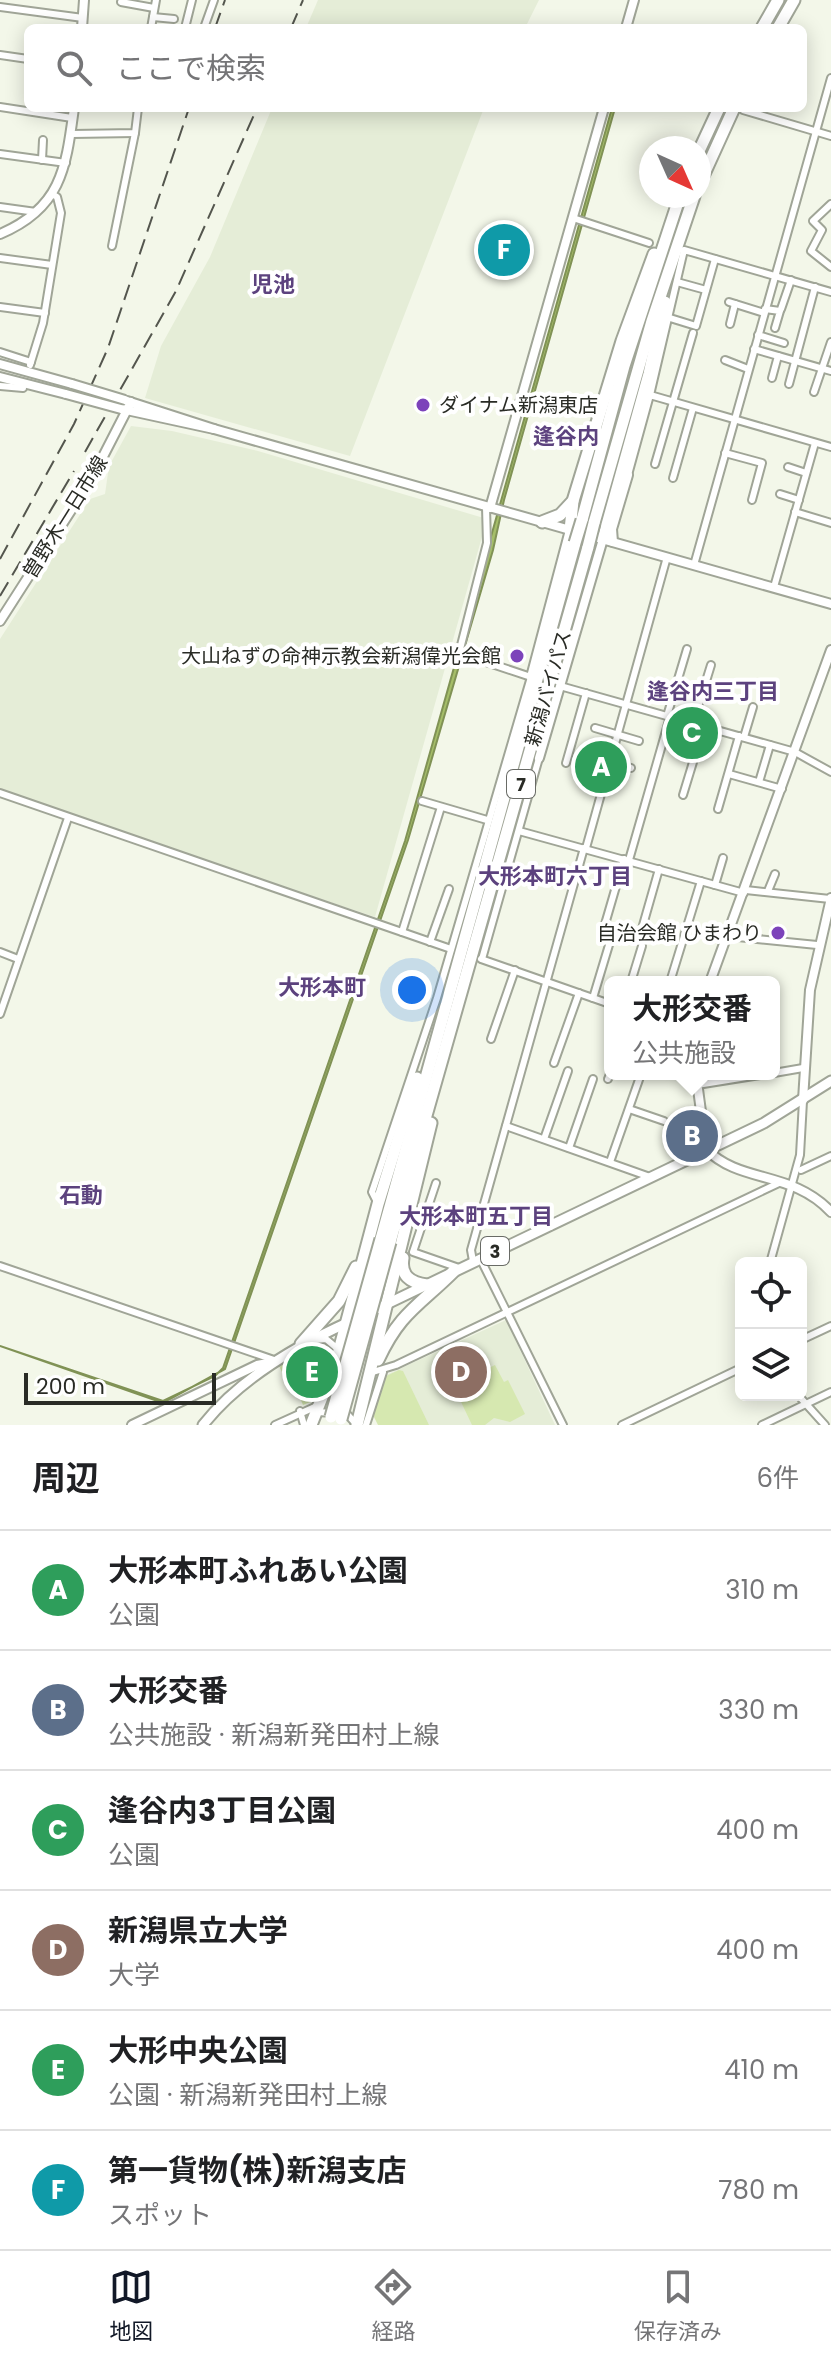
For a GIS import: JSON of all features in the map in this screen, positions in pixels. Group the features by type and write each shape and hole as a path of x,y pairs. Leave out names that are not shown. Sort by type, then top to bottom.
{"highway":[{"path":"764,24 778,0"},
{"path":"780,24 794,0"},
{"path":"706,136 717,112"},
{"path":"711,162 737,112"},
{"name":"新潟バイパス","path":"357,1321 454,1021 588,547 588,522 624,366 675,208"},
{"name":"新潟バイパス","path":"385,1240 443,1010 575,543 588,522 690,208"},
{"path":"570,530 573,501 642,281 669,223"},
{"path":"608,541 676,247"},
{"path":"542,522 560,515 573,501"},
{"path":"314,1415 339,1350 357,1321 368,1241 378,1204 417,1078 443,1010"},
{"path":"427,1285 414,1283 401,1268 454,1021"},
{"path":"378,1372 384,1307 415,1194"},
{"path":"306,1342 339,1301 368,1241"},
{"path":"363,1425 378,1372 398,1322 457,1270"},
{"name":"7","path":"335,1422 357,1321"}],"main road":[{"name":"3","path":"203,1425 241,1387 306,1342 357,1321 703,1151 803,1101 831,1081"}],"street":[{"path":"0,3 82,23 84,0"},
{"path":"186,24 192,0"},
{"path":"205,24 214,0"},
{"path":"627,24 634,0"},
{"path":"121,2 155,4 152,24"},
{"path":"153,17 174,19"},
{"path":"0,55 24,58"},
{"path":"694,565 831,78"},
{"path":"0,107 24,111"},
{"path":"33,112 72,118"},
{"path":"0,234 37,212 52,194 66,163 73,112"},
{"path":"112,246 138,112"},
{"path":"531,677 462,654 487,543 488,507 603,112"},
{"path":"750,112 831,136"},
{"path":"72,134 135,133"},
{"path":"42,160 43,140"},
{"path":"0,154 66,163"},
{"path":"0,352 31,363 45,313 61,213 57,197 52,194"},
{"path":"831,204 813,221 822,230 811,251 831,267"},
{"path":"0,207 37,212"},
{"path":"573,218 649,243"},
{"path":"604,1002 481,959 560,686 628,475 670,318 684,250 831,292"},
{"path":"0,258 52,265"},
{"path":"670,318 696,326 715,259"},
{"path":"781,309 791,280"},
{"path":"677,282 706,290"},
{"path":"789,384 815,287"},
{"path":"730,324 732,303 765,311 780,311 775,328"},
{"path":"0,307 45,313"},
{"path":"655,464 693,333"},
{"path":"758,335 784,343"},
{"path":"814,392 831,342"},
{"path":"754,349 831,371"},
{"path":"772,378 778,356"},
{"path":"725,360 748,369"},
{"path":"0,364 72,384 126,405"},
{"path":"0,377 126,405 214,429 831,604"},
{"path":"0,386 23,391 23,388"},
{"path":"650,395 831,447"},
{"name":"曽野木一日市線","path":"0,621 93,476 126,405"},
{"path":"673,478 693,408"},
{"path":"774,587 815,443"},
{"path":"725,453 762,463 752,500"},
{"path":"788,467 806,473"},
{"path":"780,494 799,500"},
{"path":"795,512 831,523"},
{"path":"378,1204 372,1192 451,949 531,677 570,530"},
{"path":"563,1425 471,1250 667,557"},
{"path":"603,931 627,859 687,649"},
{"path":"712,976 831,650"},
{"path":"693,723 711,665"},
{"path":"560,686 795,752 831,772"},
{"path":"566,763 586,693"},
{"path":"718,809 753,707"},
{"path":"683,795 704,726"},
{"path":"595,728 639,741"},
{"path":"759,782 770,745"},
{"path":"585,755 631,768"},
{"path":"729,774 782,789"},
{"path":"0,793 451,949"},
{"path":"422,801 487,820"},
{"path":"402,932 441,807"},
{"path":"0,1014 68,818"},
{"path":"519,831 715,885 831,899 829,914 817,945 803,1068 800,1155 786,1183 771,1257"},
{"path":"715,885 723,858"},
{"path":"632,976 659,869"},
{"path":"768,891 775,874"},
{"path":"672,976 701,881"},
{"path":"430,942 449,889"},
{"path":"593,998 612,935"},
{"path":"728,936 817,945"},
{"path":"0,952 18,959"},
{"path":"491,1039 515,970"},
{"path":"554,1063 579,993"},
{"path":"780,1072 803,1068"},
{"path":"544,1139 568,1071"},
{"path":"569,1148 593,1079"},
{"path":"610,1162 639,1080"},
{"path":"697,1080 703,1151"},
{"path":"697,1085 728,1080"},
{"path":"629,1109 664,1121"},
{"path":"682,1116 672,1142 703,1151 726,1164 811,1192 831,1212"},
{"path":"506,1126 650,1177"},
{"path":"801,1170 831,1156"},
{"path":"436,1183 413,1252 457,1270"},
{"path":"378,1372 786,1183"},
{"path":"0,1266 277,1361"},
{"path":"807,1337 831,1326"},
{"path":"306,1342 326,1339 339,1350"},
{"path":"132,1425 257,1365 277,1361"},
{"path":"622,1425 735,1371"},
{"path":"762,1425 831,1392"},
{"path":"802,1401 825,1425"},
{"path":"275,1425 315,1404 314,1415 327,1410 347,1414 363,1425"},
{"path":"300,1411 304,1425"},
{"path":"810,1425 815,1415"}],"shaded area":[{"path":"318,0 539,0 527,24 308,24"},
{"path":"270,112 482,112 350,456 145,398 161,346 210,257"},
{"path":"611,112 614,112 504,500 493,550 408,840 225,1369 218,1373 223,1368 405,841"},
{"path":"131,426 172,431 258,451 487,519 375,917 0,793 0,639 90,499 105,494 109,466"},
{"path":"506,1320 555,1425 378,1425 386,1375"},
{"path":"316,1343 331,1346 334,1355 317,1399 303,1405 297,1391 301,1389 299,1375 291,1370 283,1374 278,1364"},
{"path":"0,1346 163,1401 193,1387 163,1403"},
{"path":"495,1365 504,1382 508,1380 525,1414 510,1422 494,1418 485,1425 472,1425 453,1385"},
{"path":"403,1371 429,1425 378,1425 372,1413 384,1377"}],"railway":[{"path":"216,24 225,0"},
{"path":"293,24 303,0"},
{"path":"0,559 74,424 108,348 188,112"},
{"path":"85,452 176,291 255,112"},
{"path":"0,596 74,471"}],"place":[{"name":"第一貨物(株)新潟支店","path":"504,250"},
{"name":"ダイナム新潟東店","path":"423,405"},
{"name":"大山ねずの命神示教会新潟偉光会館","path":"517,656"},
{"name":"逢谷内3丁目公園","path":"692,733"},
{"name":"大形本町ふれあい公園","path":"601,767"},
{"name":"自治会館 ひまわり","path":"778,933"},
{"name":"大形交番","path":"692,1136"},
{"name":"大形中央公園","path":"312,1372"},
{"name":"新潟県立大学","path":"461,1372"}],"district":[{"name":"児池","path":"273,284"},
{"name":"逢谷内","path":"566,436"},
{"name":"逢谷内三丁目","path":"713,691"},
{"name":"大形本町六丁目","path":"555,876"},
{"name":"大形本町","path":"322,987"},
{"name":"石動","path":"81,1195"},
{"name":"大形本町五丁目","path":"476,1216"}]}
